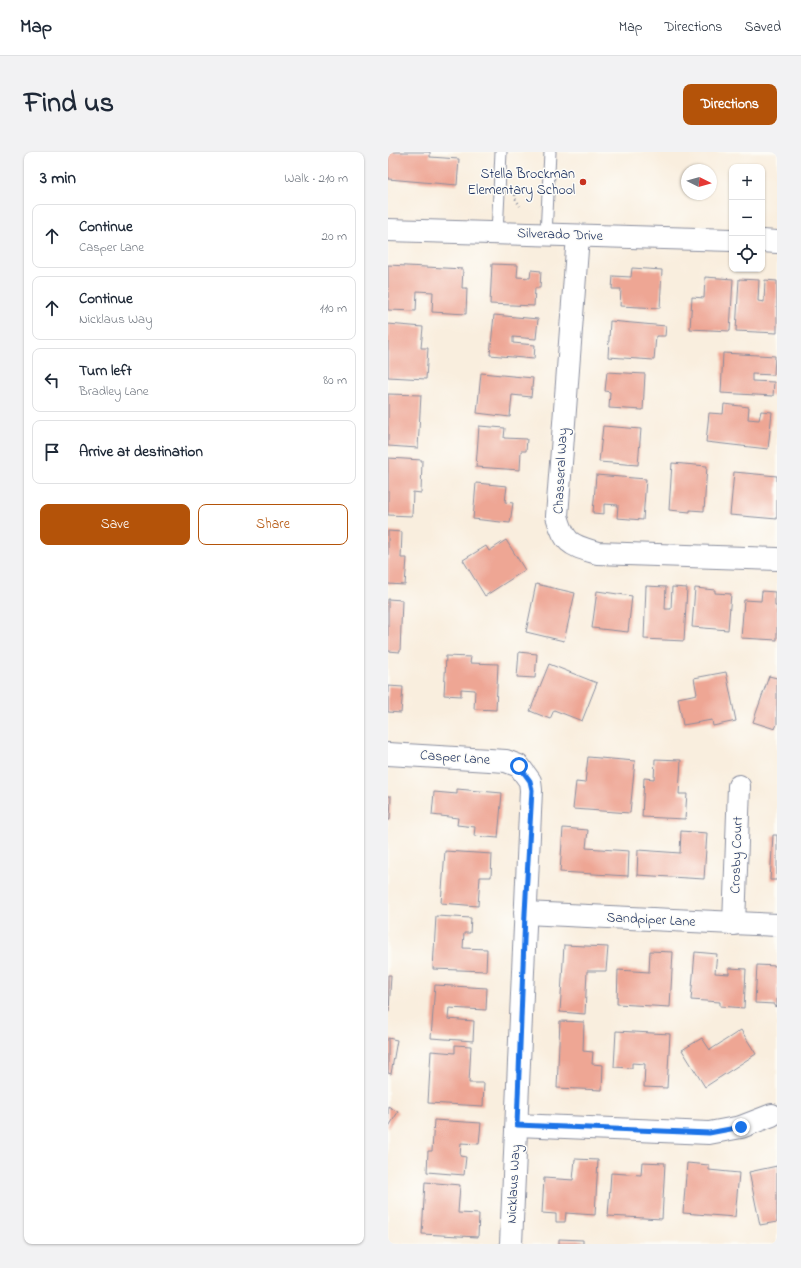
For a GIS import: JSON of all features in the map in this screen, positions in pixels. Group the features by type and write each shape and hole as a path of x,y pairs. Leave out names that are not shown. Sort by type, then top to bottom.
{"street":[{"name":"Silverado Drive","path":"388,230 729,240"},
{"name":"Chasseral Way","path":"578,236 557,516 567,540 575,546 598,553 777,559"},
{"path":"765,241 777,242"},
{"name":"Casper Lane","path":"388,754 506,762 519,766 530,781 532,790 530,813"},
{"name":"Crosby Court","path":"734,924 739,786"},
{"name":"Nicklaus Way","path":"511,1244 530,813"},
{"name":"Sandpiper Lane","path":"525,913 777,926"},
{"path":"517,1125 709,1133 741,1127 772,1115"}],"lane":[{"path":"497,233 501,152"},
{"path":"546,235 550,152"}],"building":[{"path":"388,152 430,152 430,157 459,159 457,185 388,179"},
{"path":"492,264 518,265 517,277 530,278 531,270 541,271 540,288 535,288 534,306 490,304"},
{"path":"388,265 463,269 462,288 467,288 466,314 432,312 433,292 417,291 416,311 388,310"},
{"path":"632,268 662,270 660,308 620,306 621,289 612,289 613,276 631,277"},
{"path":"705,277 733,279 730,331 690,329 692,297 704,298"},
{"path":"739,279 759,280 758,301 764,302 765,280 777,281 777,333 736,331"},
{"path":"494,315 538,319 536,339 513,337 513,343 535,345 534,359 490,355"},
{"path":"610,321 666,326 665,336 656,336 654,360 608,357"},
{"path":"388,324 423,327 421,348 428,348 426,379 388,377"},
{"path":"723,353 775,356 774,375 752,374 752,381 774,382 773,396 721,393"},
{"path":"607,372 645,374 643,410 609,408 610,392 605,391"},
{"path":"481,373 533,378 531,397 512,395 510,417 477,413"},
{"path":"388,394 421,395 418,448 388,446"},
{"path":"724,404 749,407 748,419 759,420 761,411 772,412 768,449 706,442 709,413 723,414"},
{"path":"479,426 505,428 504,438 527,439 526,451 521,451 520,470 476,467"},
{"path":"603,426 641,429 638,465 599,462"},
{"path":"388,458 422,460 421,493 413,492 412,516 388,515"},
{"path":"672,463 707,466 704,511 690,510 690,512 669,510"},
{"path":"734,472 777,476 777,519 730,515"},
{"path":"596,475 646,479 643,520 617,518 618,505 604,504 604,514 593,513"},
{"path":"476,483 507,486 505,502 513,503 510,523 473,519"},
{"path":"388,531 402,532 401,558 407,558 405,585 388,584"},
{"path":"506,540 525,570 485,596 463,560 486,546 489,551"},
{"path":"536,584 575,593 564,641 526,632"},
{"path":"646,586 666,587 665,609 671,609 672,587 687,588 684,641 644,639"},
{"path":"695,588 715,590 715,593 731,594 728,630 692,627"},
{"path":"597,591 632,596 628,632 592,628"},
{"path":"762,591 775,592 775,606 777,606 777,640 741,638 744,600 761,601"},
{"path":"388,599 402,600 400,652 388,651"},
{"path":"519,652 537,654 535,678 517,677"},
{"path":"446,656 471,657 470,663 498,664 496,710 474,709 475,690 461,689 461,696 444,695"},
{"path":"549,664 597,683 582,721 554,710 550,719 530,711"},
{"path":"726,672 736,721 713,726 712,720 683,725 678,698 697,694 694,678"},
{"path":"769,676 777,678 777,724 775,729 753,722"},
{"path":"388,686 403,687 401,713 388,712"},
{"path":"588,757 635,761 630,813 573,809 576,782 585,783"},
{"path":"655,759 681,760 679,794 687,794 685,819 642,817 644,778 654,779"},
{"path":"457,789 502,793 498,838 474,836 475,827 457,825 458,818 432,815 434,792 457,794"},
{"path":"388,796 391,796 390,820 388,820"},
{"path":"563,828 588,830 586,848 629,851 628,876 560,872"},
{"path":"681,831 707,833 704,879 637,875 638,850 680,853"},
{"path":"773,835 777,835 777,880 770,880"},
{"path":"445,851 492,854 491,877 480,877 478,906 441,903"},
{"path":"436,916 471,918 470,933 464,933 463,948 487,949 486,971 433,969"},
{"path":"564,945 608,947 606,971 587,971 585,1014 560,1012"},
{"path":"650,951 673,952 670,1007 617,1004 618,970 649,972"},
{"path":"695,952 717,954 715,973 729,974 729,968 746,969 744,1008 720,1006 720,1002 691,1000"},
{"path":"757,965 777,966 777,1007 774,1006 774,1004 755,1003"},
{"path":"388,975 391,975 389,1012 388,1012"},
{"path":"435,985 487,988 486,1010 449,1008 448,1019 474,1021 473,1041 431,1038"},
{"path":"560,1021 584,1022 583,1051 593,1052 592,1064 603,1065 602,1090 557,1088"},
{"path":"741,1030 756,1054 705,1087 682,1050 702,1038 710,1050"},
{"path":"616,1031 670,1034 667,1088 644,1087 645,1064 632,1063 632,1068 614,1067"},
{"path":"388,1038 397,1040 391,1074 388,1073"},
{"path":"455,1045 471,1046 469,1083 484,1083 483,1106 428,1103 431,1051 455,1053"},
{"path":"388,1106 398,1112 388,1128"},
{"path":"434,1120 481,1123 479,1144 461,1143 460,1156 466,1157 464,1175 427,1172 428,1151 432,1151"},
{"path":"575,1159 598,1160 595,1215 566,1213 565,1222 556,1222 556,1214 542,1213 544,1178 573,1180"},
{"path":"642,1162 665,1163 662,1219 608,1216 611,1173 641,1175"},
{"path":"687,1163 709,1165 709,1170 739,1173 735,1217 683,1213"},
{"path":"777,1166 777,1222 760,1225 749,1172"},
{"path":"425,1182 460,1185 458,1213 479,1214 478,1237 422,1234"},
{"path":"559,1239 583,1240 583,1244 559,1244"}],"place":[{"name":"Stella Brockman Elementary School","path":"583,182"}],"route":[{"path":"519,766 530,781 532,790 525,913 517,1125 709,1133 741,1127"}]}
